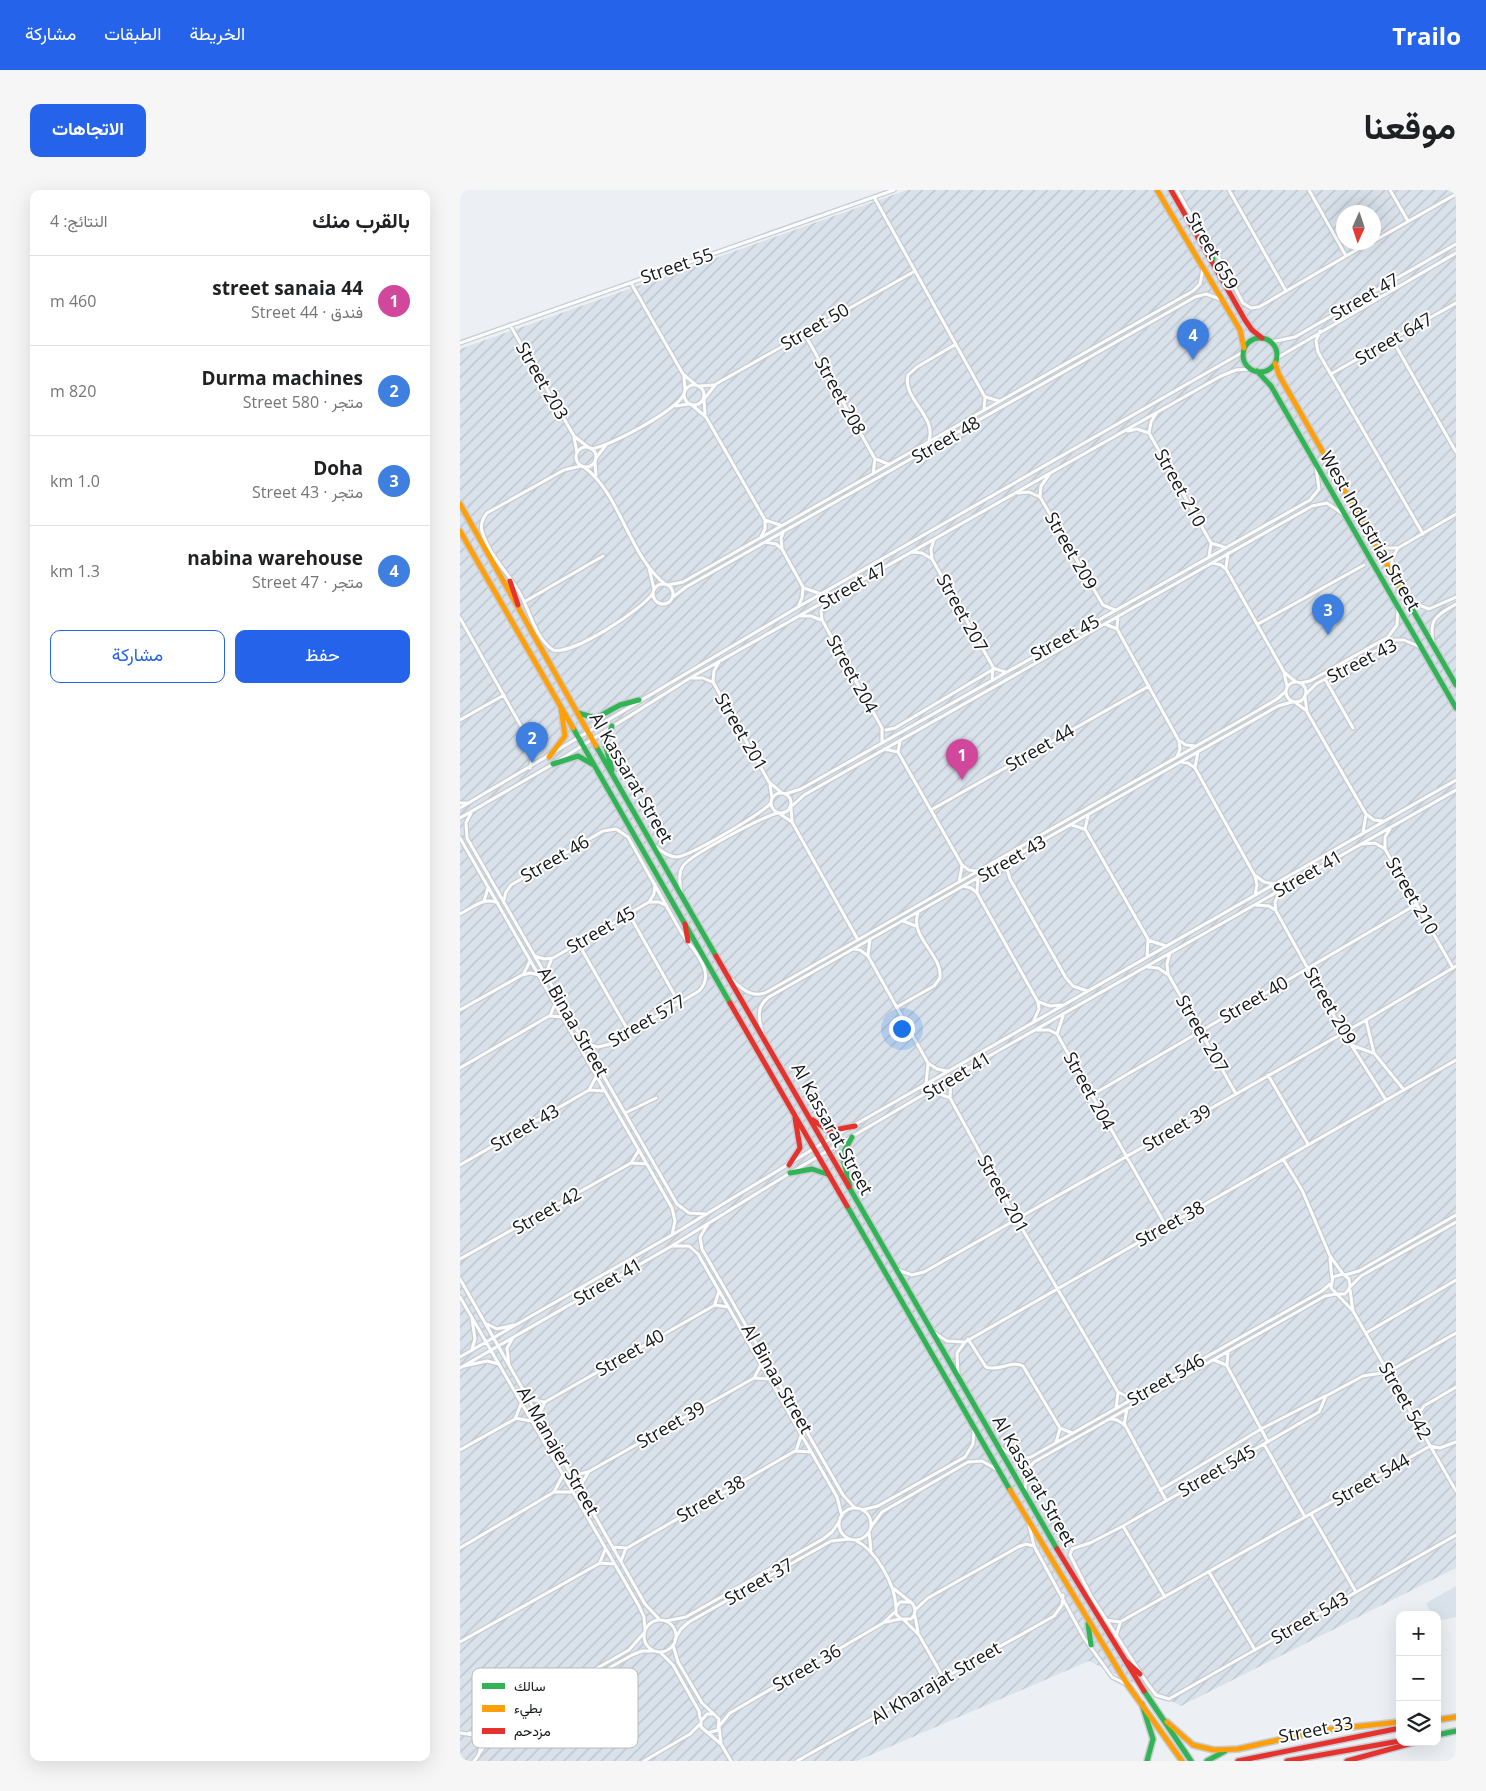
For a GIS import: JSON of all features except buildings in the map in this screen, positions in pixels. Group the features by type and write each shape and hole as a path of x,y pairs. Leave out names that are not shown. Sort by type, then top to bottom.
{"main road":[{"path":"1157,190 1242,334 1245,362 1254,370 1267,370 1276,361 1276,351 1271,342 1262,338 1248,325 1171,190"},
{"path":"1207,241 1219,273"},
{"path":"1244,350 1252,340 1262,338"},
{"name":"West Industrial Street","path":"1276,361 1279,375 1456,685"},
{"name":"West Industrial Street","path":"1254,370 1270,386 1456,708"},
{"name":"Al Kassarat Street","path":"460,504 614,778 763,1035 827,1151 1025,1492 1121,1657 1167,1722 1191,1761"},
{"name":"Al Kassarat Street","path":"460,531 1029,1524 1127,1684 1182,1761"},
{"path":"510,580 520,611"},
{"path":"578,713 596,718 620,706 639,700"},
{"path":"548,757 565,736 560,704"},
{"path":"612,726 605,743 614,778"},
{"path":"553,764 578,756 595,766"},
{"path":"685,923 688,941"},
{"path":"789,1165 799,1152 802,1144 794,1112"},
{"path":"809,1118 829,1131 855,1126"},
{"path":"852,1137 845,1145 841,1156 853,1195"},
{"path":"790,1173 812,1169 828,1174"},
{"path":"1088,1623 1091,1645"},
{"path":"1121,1657 1140,1674"},
{"path":"1142,1704 1153,1739 1147,1761"},
{"path":"1441,1720 1456,1717"},
{"path":"1167,1722 1187,1742 1198,1748 1209,1750 1234,1749"},
{"path":"1207,1761 1216,1755 1234,1749 1311,1732 1396,1722"},
{"name":"Street 33","path":"1238,1761 1303,1746 1396,1729"},
{"path":"1441,1734 1456,1731"},
{"name":"Street 33","path":"1287,1761 1396,1742"},
{"path":"1347,1761 1401,1746"}],"street":[{"name":"Street 55","path":"460,343 894,190"},
{"name":"Street 659","path":"1177,190 1207,241 1215,250 1223,269 1243,303 1251,308 1259,307 1286,291"},
{"path":"1229,190 1286,291 1356,250"},
{"path":"1309,190 1346,256"},
{"path":"1390,190 1408,221"},
{"path":"1381,236 1456,194"},
{"name":"Street 48","path":"874,197 986,397 999,402"},
{"name":"Street 47","path":"1271,342 1295,337 1456,244"},
{"name":"Street 47","path":"1276,361 1320,331 1456,253"},
{"name":"Street 48","path":"667,584 683,582 1193,291 1200,284 1203,268"},
{"name":"Street 50","path":"704,399 716,384 915,271"},
{"path":"631,283 683,374 704,391 706,417"},
{"name":"Street 48","path":"673,597 686,587 764,542 1196,297 1206,294 1221,299"},
{"path":"1454,304 1456,311"},
{"name":"Street 647","path":"1331,374 1454,304"},
{"name":"Street 203","path":"510,325 574,436 577,453"},
{"path":"1320,331 1316,348 1423,534"},
{"name":"Street 208","path":"804,333 875,459"},
{"path":"1392,339 1456,452"},
{"name":"Street 48","path":"929,441 931,429 907,386 908,375 916,367 956,344"},
{"name":"Street 47","path":"460,808 798,607 1244,350"},
{"name":"Street 47","path":"460,818 553,764 690,678 1228,372 1254,370"},
{"path":"683,374 685,400 706,417 765,520 765,529 761,538"},
{"name":"Street 50","path":"697,385 716,384"},
{"path":"648,566 655,600 662,604 669,603 673,597 673,590 648,566 597,478 577,460 577,453 580,449 606,445 673,407 685,392 697,385"},
{"name":"Street 48","path":"983,410 986,397"},
{"path":"673,407 691,405 704,399"},
{"name":"Street 210","path":"1158,412 1151,422 1149,433 1211,542 1226,548"},
{"name":"Street 48","path":"931,429 943,433"},
{"name":"Street 210","path":"1124,431 1137,430 1149,433"},
{"name":"Street 203","path":"574,436 589,448"},
{"path":"606,445 595,460 583,466 564,470 492,511 482,522 484,536 510,580 518,589 545,643 558,652 568,650 635,612 658,585 667,584"},
{"path":"589,448 595,453 597,478"},
{"path":"873,474 875,459 890,464"},
{"name":"Street 45","path":"784,794 801,789 1313,497 1319,483 1315,464"},
{"name":"Street 209","path":"1050,474 1041,486 1040,497 1103,606 1101,618"},
{"name":"Street 209","path":"1015,494 1029,492 1040,497"},
{"name":"Street 45","path":"791,807 804,794 1317,504 1332,505 1346,516"},
{"path":"1372,540 1385,548 1398,548 1456,514"},
{"path":"765,520 773,524 783,525"},
{"path":"782,549 781,538 784,531"},
{"name":"Street 207","path":"934,540 931,549 932,559 993,669 992,680"},
{"path":"764,542 776,544 782,549 803,588 802,598 798,607"},
{"name":"Street 210","path":"1208,558 1211,542"},
{"path":"1392,574 1392,559 1398,548"},
{"name":"Street 207","path":"911,552 922,553 932,559"},
{"path":"1226,569 1228,553"},
{"path":"524,602 603,556"},
{"path":"1211,563 1221,565 1226,569 1258,624 1284,672 1287,698 1307,712 1366,814 1374,820 1384,821"},
{"path":"1258,624 1364,564"},
{"path":"803,588 822,594"},
{"path":"1407,599 1418,607 1429,610 1456,597"},
{"name":"Street 204","path":"828,600 821,611 822,620 884,729 882,743"},
{"path":"1434,646 1432,622 1437,616 1456,604"},
{"name":"Street 209","path":"1103,606 1115,610"},
{"name":"Street 43","path":"1298,683 1310,681 1388,637 1397,625 1398,607"},
{"name":"Street 204","path":"798,616 811,616 822,620"},
{"path":"1118,616 1117,629 1179,741 1180,749 1177,757"},
{"path":"460,618 533,748 530,768"},
{"path":"1104,624 1117,629"},
{"name":"Street 43","path":"1305,696 1325,679 1395,640 1404,640 1422,648"},
{"name":"Street 201","path":"720,661 714,671 713,682 769,782 772,801"},
{"path":"884,729 895,728 993,669"},
{"name":"Street 207","path":"993,669 1005,672"},
{"path":"1284,672 1304,686 1307,712"},
{"name":"Street 201","path":"690,678 703,678 713,682"},
{"path":"1325,679 1353,728"},
{"path":"1286,690 1298,683"},
{"name":"Street 44","path":"930,810 1148,686"},
{"name":"Street 43","path":"731,979 746,992 755,995 763,994 1277,699 1286,690"},
{"path":"460,720 504,695"},
{"path":"1294,702 1305,696"},
{"name":"Street 43","path":"763,1035 759,1012 766,1000 1278,706 1294,702"},
{"name":"Street 204","path":"884,729 899,733"},
{"path":"901,739 898,752 962,865 969,870 978,871"},
{"path":"1179,741 1189,746 1197,745"},
{"path":"883,750 898,752"},
{"path":"1195,768 1198,752"},
{"path":"1180,762 1188,763 1195,768 1255,876 1257,885 1255,896"},
{"name":"Street 41","path":"460,1357 672,1235 823,1143 1456,780"},
{"name":"Street 201","path":"769,782 784,794"},
{"name":"Street 41","path":"462,1367 670,1247 818,1156 1035,1030 1456,790"},
{"path":"653,845 668,855 684,856 758,814 778,794 784,794 791,799 792,822 858,940"},
{"path":"772,801 773,809 792,822"},
{"path":"460,803 468,804"},
{"path":"681,892 680,874 687,861 762,818 785,813 791,807"},
{"name":"Al Binaa Street","path":"473,810 466,824 466,835 680,1208 692,1214 707,1214"},
{"path":"1363,833 1366,814"},
{"path":"1088,815 1085,829 1148,939 1146,957"},
{"path":"1071,825 1085,829"},
{"name":"Street 210","path":"1385,850 1385,837 1392,826"},
{"name":"Street 46","path":"504,901 506,892 512,884 603,831 616,829"},
{"name":"Al Kassarat Street","path":"616,829 628,837 705,969 705,983"},
{"name":"Al Binaa Street","path":"460,838 673,1211 675,1221 672,1235"},
{"name":"Street 210","path":"1362,844 1375,843 1385,850 1455,967"},
{"path":"1010,860 1007,869 1010,879 1066,978 1078,989 1088,991"},
{"path":"959,882 962,874 962,865"},
{"path":"1255,876 1264,882 1276,884"},
{"path":"977,893 979,878"},
{"name":"Street 45","path":"546,974 547,965 553,958 649,902 654,894 655,884"},
{"path":"483,901 488,886"},
{"path":"964,886 971,888 977,893 1038,1002 1038,1013 1032,1023"},
{"path":"1276,911 1275,902 1280,890"},
{"path":"460,914 483,901 491,900 498,903"},
{"name":"Street 45","path":"649,902 659,902 668,906"},
{"path":"1255,904 1269,906 1276,911"},
{"name":"Street 40","path":"1092,1095 1417,904"},
{"name":"Street 209","path":"1276,911 1351,1045 1386,1100"},
{"path":"897,1007 934,986 940,978 939,968 916,926 919,912"},
{"path":"629,914 679,1003"},
{"path":"902,921 916,926"},
{"path":"868,956 870,939"},
{"path":"1148,939 1166,946"},
{"path":"578,944 629,1032"},
{"path":"853,949 863,951 868,956 928,1063 937,1069 948,1072"},
{"path":"1168,974 1167,964 1170,953"},
{"name":"Street 45","path":"535,956 541,959 553,958"},
{"path":"522,975 528,968 530,960"},
{"path":"1148,967 1158,968 1168,974"},
{"name":"Street 39","path":"895,1267 905,1274 924,1272 1366,1020 1455,967"},
{"path":"460,1010 522,975 530,973 539,975"},
{"name":"Street 207","path":"1168,974 1236,1094"},
{"name":"Street 577","path":"586,1044 604,1046 699,991 705,983"},
{"path":"1038,1002 1050,1006 1063,1005"},
{"path":"460,1068 549,1016 555,1003"},
{"name":"Street 204","path":"1057,1034 1064,1014"},
{"path":"549,1016 563,1018"},
{"path":"1366,1020 1374,1053 1404,1090"},
{"name":"Street 204","path":"1035,1030 1050,1030 1057,1034 1166,1226"},
{"path":"1351,1045 1374,1053"},
{"name":"Street 38","path":"966,1340 1456,1060"},
{"path":"926,1084 928,1063"},
{"path":"1268,1075 1308,1144"},
{"path":"589,1090 595,1082 596,1076"},
{"path":"931,1091 950,1098 951,1079"},
{"path":"589,1090 605,1091"},
{"name":"Street 43","path":"460,1165 589,1090"},
{"path":"625,1113 656,1098"},
{"name":"Street 201","path":"950,1098 1057,1289"},
{"name":"Street 42","path":"461,1260 631,1163 639,1150"},
{"path":"1283,1159 1302,1190 1330,1256 1343,1275 1349,1278 1350,1288"},
{"path":"631,1163 641,1162 647,1164"},
{"path":"1332,1279 1335,1276 1359,1271 1456,1214"},
{"name":"Al Binaa Street","path":"710,1222 701,1234 702,1249 843,1495 855,1508"},
{"path":"1330,1256 1332,1279 1330,1284 1337,1294 1345,1294 1362,1276 1456,1222"},
{"name":"Al Binaa Street","path":"670,1247 682,1245 694,1249 837,1497 842,1516"},
{"name":"Al Manajer Street","path":"460,1279 645,1604 660,1620"},
{"path":"1366,1333 1456,1280"},
{"name":"Street 546","path":"999,1447 1014,1458 1023,1460 1074,1433 1322,1291 1330,1284"},
{"name":"Street 542","path":"1350,1288 1353,1311"},
{"path":"1057,1289 1118,1392 1132,1399"},
{"path":"719,1290 715,1305 728,1307"},
{"name":"Street 542","path":"1337,1294 1353,1311 1456,1492"},
{"name":"Street 546","path":"1025,1492 1025,1477 1031,1465 1325,1296 1337,1294"},
{"name":"Al Manajer Street","path":"460,1297 642,1612 644,1631"},
{"name":"Street 40","path":"545,1402 715,1305"},
{"name":"Al Manajer Street","path":"471,1350 475,1339 472,1318"},
{"path":"486,1324 497,1328 515,1325"},
{"path":"932,1331 947,1341 966,1340"},
{"name":"Street 545","path":"1070,1552 1074,1548 1090,1543 1123,1526 1319,1412 1326,1396 1364,1376 1388,1372 1456,1333"},
{"path":"509,1365 507,1348 514,1336"},
{"path":"958,1376 957,1353 966,1340"},
{"path":"966,1340 986,1367 993,1369 1017,1363 1023,1366 1060,1428 1074,1433"},
{"path":"1214,1360 1227,1366 1228,1352"},
{"path":"462,1367 486,1361 499,1364"},
{"path":"754,1378 761,1364"},
{"name":"Street 545","path":"1227,1366 1261,1429 1266,1443"},
{"path":"754,1378 762,1377 770,1380"},
{"name":"Street 39","path":"570,1472 579,1474 588,1472 754,1378"},
{"path":"1415,1419 1424,1406 1456,1388"},
{"path":"1116,1408 1118,1392"},
{"path":"1160,1490 1261,1429 1326,1396"},
{"path":"528,1399 545,1402 538,1417"},
{"path":"460,1450 515,1418 520,1412 522,1404"},
{"path":"1108,1420 1117,1420 1124,1425 1127,1409"},
{"path":"515,1418 532,1422"},
{"name":"Street 545","path":"1124,1425 1166,1500"},
{"path":"862,1510 883,1504 965,1457 973,1444 974,1427"},
{"path":"1056,1443 1060,1428"},
{"path":"801,1434 800,1443 795,1451 811,1452"},
{"path":"1430,1446 1440,1448 1456,1442"},
{"path":"1266,1443 1305,1518"},
{"name":"Street 544","path":"1120,1622 1430,1446"},
{"name":"Street 38","path":"626,1548 795,1451"},
{"path":"855,1540 863,1538 869,1532 882,1512 968,1462 982,1461 999,1471"},
{"path":"579,1488 588,1472"},
{"path":"554,1492 563,1474"},
{"path":"460,1548 554,1492 573,1492"},
{"path":"871,1527 870,1518 862,1510 855,1508 842,1516 840,1522 842,1533 871,1551"},
{"name":"Street 544","path":"1311,1514 1356,1592"},
{"name":"Street 37","path":"666,1621 686,1617 797,1554 828,1536 840,1522"},
{"name":"Al Kassarat Street","path":"1029,1524 1034,1546 1063,1595 1084,1638 1091,1645 1112,1678 1127,1684"},
{"path":"1123,1526 1165,1597"},
{"path":"869,1532 871,1551 893,1588 910,1602 915,1612 919,1635"},
{"name":"Street 543","path":"1164,1699 1177,1696 1456,1535"},
{"name":"Street 37","path":"675,1639 680,1629 689,1622 831,1541 850,1539"},
{"path":"902,1620 911,1619 928,1598 1018,1547 1026,1544 1034,1546"},
{"path":"612,1546 626,1548 621,1562"},
{"path":"600,1563 605,1549"},
{"name":"Al Kassarat Street","path":"1070,1552 1071,1562 1116,1636 1136,1664 1140,1674 1153,1692 1164,1699"},
{"path":"460,1642 600,1563 614,1564"},
{"path":"1209,1572 1255,1650"},
{"path":"893,1588 896,1609 902,1620 919,1635 943,1677"},
{"name":"Al Kharajat Street","path":"797,1761 1057,1613 1062,1605 1063,1595"},
{"path":"896,1609 900,1602 910,1602"},
{"name":"Street 36","path":"720,1726 730,1713 884,1623 896,1609"},
{"name":"Street 36","path":"884,1623 902,1620"},
{"path":"1106,1620 1120,1622 1116,1636"},
{"path":"598,1668 629,1650 651,1622 666,1621 675,1630 673,1645 666,1651 642,1651 609,1668"},
{"path":"644,1631 645,1642 654,1651"},
{"path":"673,1645 678,1662 702,1703 719,1719 721,1744"},
{"path":"660,1652 673,1666 699,1710 701,1722 707,1732 721,1744 731,1761"},
{"name":"Street 36","path":"715,1714 730,1713"},
{"path":"644,1761 690,1734 707,1714 715,1714"},
{"path":"690,1734 715,1732 720,1726"},
{"path":"461,1731 472,1735"},
{"path":"479,1748 480,1752"},
{"path":"474,1761 478,1759 483,1748"}],"shaded area":[{"path":"907,190 1456,190 1456,1568 1181,1706 1089,1661 857,1761 460,1761 460,349"},
{"path":"1456,1586 1456,1617 1441,1620 1441,1611 1430,1611 1426,1603"}],"traffic: fast":[{"path":"1207,241 1213,259"},
{"path":"1260,338 1272,343 1277,355 1272,367 1260,372 1248,367 1243,355 1248,343 1260,338"},
{"path":"1257,371 1271,386 1456,708"},
{"path":"1403,593 1456,685"},
{"path":"578,713 596,718 620,705 639,700"},
{"path":"612,726 605,743 612,770"},
{"path":"573,728 730,1003"},
{"path":"596,746 716,956"},
{"path":"553,764 578,756 594,765"},
{"path":"850,1186 842,1155 852,1137"},
{"path":"790,1173 812,1169 827,1174"},
{"path":"849,1187 1057,1549"},
{"path":"847,1206 1010,1490"},
{"path":"1088,1624 1091,1645"},
{"path":"1144,1691 1191,1761"},
{"path":"1142,1704 1153,1739 1147,1761"},
{"path":"1441,1734 1456,1731"},
{"path":"1207,1761 1225,1751"}],"traffic: slow":[{"path":"1157,190 1240,330 1244,348"},
{"path":"1275,363 1279,375 1403,593"},
{"path":"460,504 596,746"},
{"path":"460,531 573,728"},
{"path":"549,757 565,736 561,708"},
{"path":"1010,1490 1127,1684 1182,1761"},
{"path":"1441,1719 1456,1717"},
{"path":"1167,1722 1193,1745 1214,1750 1238,1749 1323,1730 1396,1722"}],"traffic: jam":[{"path":"1171,190 1245,320 1252,330 1262,338"},
{"path":"510,581 518,605"},
{"path":"685,924 688,941"},
{"path":"716,956 849,1187"},
{"path":"730,1003 847,1206"},
{"path":"789,1165 800,1148 795,1118"},
{"path":"813,1120 829,1131 855,1126"},
{"path":"1057,1549 1144,1691"},
{"path":"1126,1661 1140,1674"},
{"path":"1238,1761 1396,1729"},
{"path":"1287,1761 1396,1742"},
{"path":"1347,1761 1401,1746"}],"place":[{"name":"nabina warehouse","path":"1193,360"},
{"name":"Doha","path":"1328,635"},
{"name":"Durma machines","path":"532,763"},
{"name":"44 street sanaia","path":"962,780"}]}
